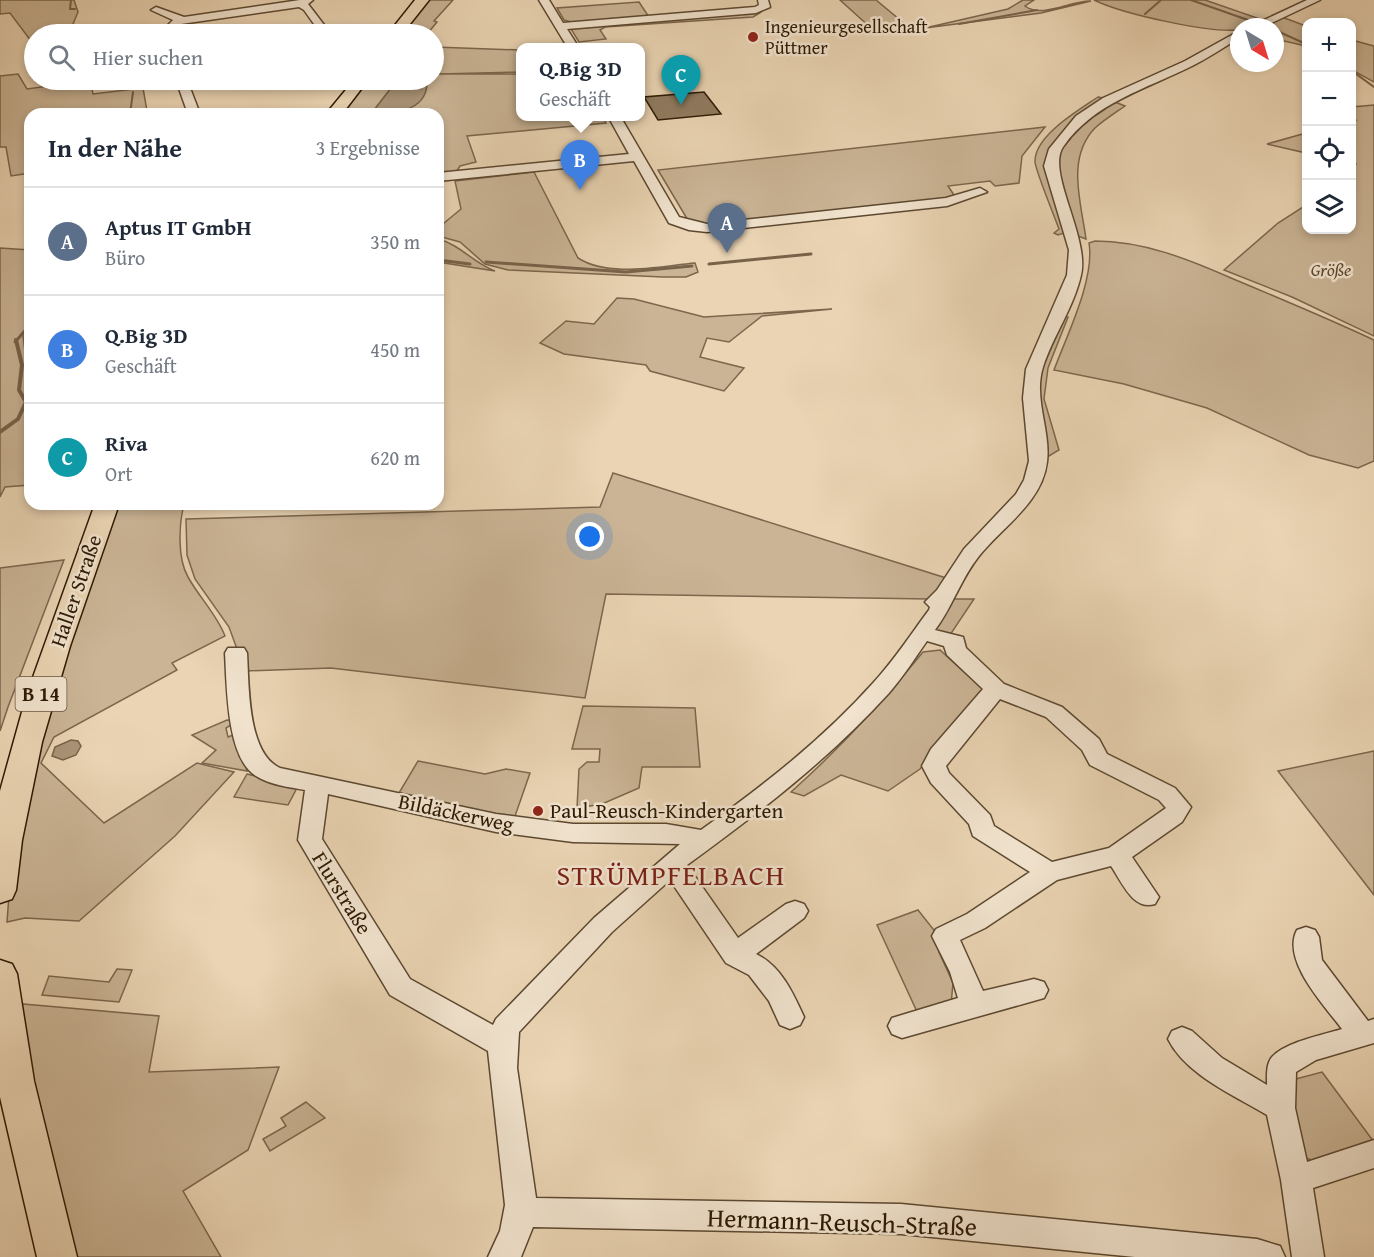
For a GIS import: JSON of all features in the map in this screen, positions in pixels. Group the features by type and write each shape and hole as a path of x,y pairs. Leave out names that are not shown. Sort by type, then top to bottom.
{"main road":[{"path":"403,24 422,0"},
{"path":"339,108 353,90"},
{"name":"Haller Straße","path":"0,890 7,835 25,746 55,648 105,510"},
{"path":"0,974 4,1018 57,1257"}],"street":[{"path":"544,0 571,43"},
{"path":"561,26 756,10 765,7 763,0"},
{"path":"1274,18 1315,0"},
{"path":"167,19 198,17 304,2 319,24"},
{"path":"504,1257 511,1245 521,1212 513,1129 504,1079 501,1044 506,1027 603,925 702,839 768,795 827,743 883,686 942,606 944,594 971,553 1023,497 1033,480 1038,461 1032,398 1034,369 1074,275 1076,250 1051,166 1051,158 1055,149 1080,119 1107,101 1189,63 1230,39"},
{"path":"186,90 192,108"},
{"path":"616,121 674,220 697,228 946,202 980,192"},
{"path":"444,176 637,158"},
{"path":"924,629 955,642 955,650 996,689 1054,712 1091,745 1098,759 1167,794 1179,807 1173,816 1117,855 1049,872 976,921 945,936 963,972 974,1005"},
{"path":"236,653 239,704 259,767 268,772 318,783"},
{"path":"996,689 939,755 934,766 935,772 981,821 982,830 1049,872"},
{"name":"Bildäckerweg","path":"318,783 496,823 573,833 666,833 702,839"},
{"name":"Flurstraße","path":"318,783 309,840 400,987 501,1044"},
{"path":"1117,855 1146,897"},
{"path":"672,863 735,955 758,968 780,995 790,1017"},
{"path":"735,955 795,910"},
{"path":"1306,937 1309,963 1368,1032 1308,1051 1282,1066 1280,1108 1296,1180 1308,1257"},
{"path":"902,1026 1034,990"},
{"path":"1182,1040 1212,1067 1280,1108"},
{"path":"1296,1180 1374,1154"},
{"name":"Hermann-Reusch-Straße","path":"521,1212 901,1220 1269,1257"}],"green space":[{"path":"0,0 74,0 78,12 73,24 24,24 24,32 10,13 0,14"},
{"path":"427,0 453,0 434,21 437,22 435,24 409,24"},
{"path":"840,0 876,0 906,25 871,28"},
{"path":"1023,0 1034,0 1025,6 1040,11 1091,1 1041,13 925,28 1008,9"},
{"path":"1094,0 1205,0 1257,18 1230,18 1230,30 1207,29 1144,16"},
{"path":"639,2 649,17 575,23 564,20 557,8"},
{"path":"761,12 753,17 605,27 600,30 606,39 579,42 571,29"},
{"path":"1282,17 1302,24 1302,45 1284,41 1284,18 1280,18"},
{"path":"1356,41 1374,46 1374,82 1356,72"},
{"path":"444,47 516,50 516,72 444,74"},
{"path":"18,74 24,84 24,90 92,90 93,94 143,90 146,108 24,108 24,174 11,176 6,147 0,147 0,76"},
{"path":"444,74 516,74 516,121 605,121 606,123 467,136 476,162 460,166 455,174 444,175 444,108 405,108 418,103 421,90 444,90"},
{"path":"360,90 390,90 376,108 346,108"},
{"path":"1098,97 1107,99 1055,144 1067,232 1058,235 1054,233 1059,229 1036,167 1037,152 1049,133 1069,116"},
{"path":"1115,102 1125,106 1095,128 1086,140 1078,167 1079,196 1086,239 1078,236 1059,177 1056,159 1062,142 1069,133"},
{"name":"Größe","path":"1374,105 1374,336 1292,297 1224,270 1278,223 1302,208 1302,234 1356,234 1356,107"},
{"path":"1045,127 1022,156 1019,183 995,186 990,181 948,186 954,195 944,199 701,225 689,222 658,170"},
{"path":"1302,134 1302,152 1267,144"},
{"path":"534,172 578,258 604,268 619,269 695,263 698,272 686,277 663,277 508,270 485,264 460,242 444,238 444,223 461,209 455,181"},
{"path":"444,241 454,245 495,271 444,263"},
{"path":"1095,241 1130,244 1182,258 1374,340 1374,461 1358,468 1309,455 1207,408 1124,384 1054,370 1084,290 1090,257 1089,243"},
{"path":"0,248 24,250 24,485 5,487 0,497"},
{"path":"617,298 634,299 704,317 832,309 762,316 729,342 707,338 700,357 744,368 724,391 650,371 646,365 564,354 540,343 566,321 594,324"},
{"path":"1060,316 1068,317 1048,368 1044,399 1059,450 1044,459 1034,393"},
{"path":"613,473 946,578 930,599 606,594 585,698 331,668 245,671 229,627 195,579 187,555 186,519 600,507"},
{"path":"115,510 183,510 180,541 184,569 225,636 172,663 177,670 54,737 41,763 104,823 197,763 234,772 175,836 79,921 25,918 7,922 14,828 25,773"},
{"path":"64,560 8,707 0,731 0,568"},
{"path":"952,599 974,599 950,635 936,632 936,624"},
{"path":"940,650 986,692 920,769 888,791 841,775 804,796 791,792 860,725 923,652"},
{"path":"583,706 695,708 700,767 642,767 639,788 602,804 577,808 579,769 587,762 599,762 600,749 572,749"},
{"path":"227,720 237,721 226,728 228,737 236,734 247,771 202,763 216,750 192,735"},
{"path":"1374,751 1374,895 1278,771"},
{"path":"418,761 485,774 506,769 530,773 514,819 396,798"},
{"path":"247,774 298,786 288,805 234,797"},
{"path":"918,910 937,934 939,952 953,983 951,1005 919,1016 877,925"},
{"path":"117,969 132,970 119,1002 42,995 49,976 109,982"},
{"path":"12,1003 159,1016 149,1072 279,1067 248,1150 183,1191 221,1257 74,1257"},
{"path":"1322,1072 1374,1142 1319,1163 1301,1156 1288,1081"},
{"path":"306,1102 325,1118 270,1151 263,1139 286,1126 281,1118"}],"shaded area":[{"path":"390,90 426,90 420,101 410,108 376,108"},
{"path":"71,740 78,741 81,746 76,755 63,760 52,756 55,747"}],"building":[{"path":"704,92 721,114 658,120 645,97"}],"waterway":[{"path":"71,0 70,9 75,9"},
{"path":"1145,14 1161,0"},
{"path":"1191,0 1242,18"},
{"path":"959,24 1037,10"},
{"path":"910,31 919,29"},
{"path":"1284,34 1302,42"},
{"path":"1353,72 1374,87"},
{"path":"131,108 133,92"},
{"path":"709,264 811,254"},
{"path":"444,261 470,264"},
{"path":"486,262 626,272 692,266"},
{"path":"16,341 24,332"},
{"path":"16,341 22,365 19,390 24,399"},
{"path":"0,432 18,419 24,406"}],"place":[{"name":"Ingenieurgesellschaft Püttmer","path":"753,37"},
{"name":"Riva","path":"681,105"},
{"name":"Q.Big 3D","path":"580,190"},
{"name":"Aptus IT GmbH","path":"727,253"},
{"name":"Paul-Reusch-Kindergarten","path":"538,811"}],"district":[{"name":"STRÜMPFELBACH","path":"671,875"}]}
